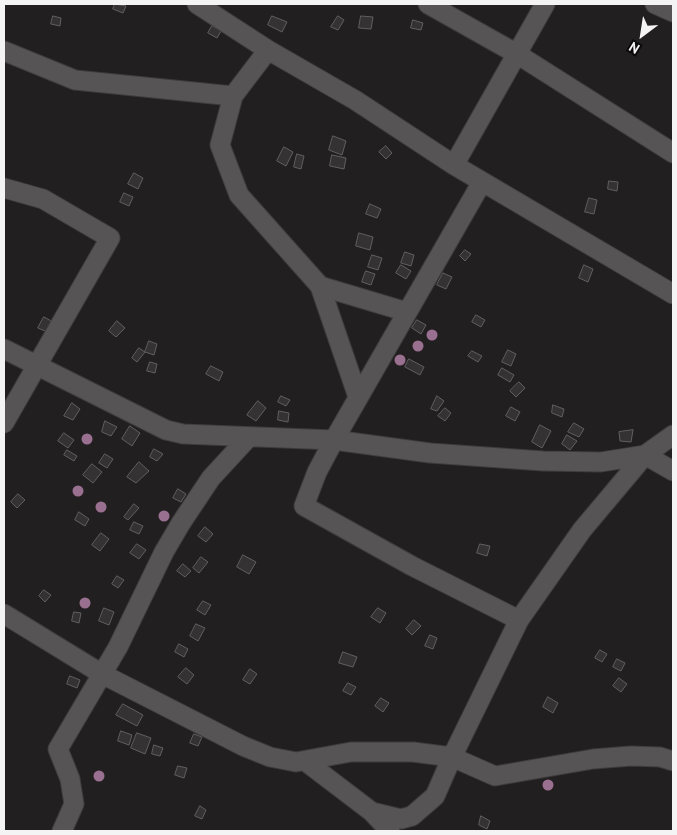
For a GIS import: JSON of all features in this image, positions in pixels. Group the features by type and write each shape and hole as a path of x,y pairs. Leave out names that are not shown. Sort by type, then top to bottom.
{"street":[{"path":"197,4 268,50 355,100 454,165 673,294"},
{"path":"428,4 517,54 673,153"},
{"path":"454,165 545,4"},
{"path":"656,4 673,12"},
{"path":"268,50 233,96 220,145 239,195 320,286 358,397"},
{"path":"5,54 75,80 233,96"},
{"path":"482,182 334,440 317,472 304,506 412,566 519,620"},
{"path":"4,188 43,199 110,238 4,423"},
{"path":"320,286 408,312"},
{"path":"4,349 36,367 166,430 183,434 334,440 430,454 543,461 601,462 645,455 673,471"},
{"path":"372,812 402,819 412,816 424,808 435,796 519,620 582,530 645,455 673,435"},
{"path":"62,831 74,804 70,779 58,749 127,630 164,552 181,524 211,478 247,438"},
{"path":"4,614 102,674 243,746 270,757 296,762 351,752 413,752 452,757 495,776 593,760 631,756 660,757 673,761"},
{"path":"306,761 372,812 390,831"},
{"path":"368,831 372,812"}],"building":[{"path":"115,4 126,6 123,13 113,9"},
{"path":"53,16 61,18 60,26 51,24"},
{"path":"272,16 287,22 282,32 268,25"},
{"path":"338,16 344,20 338,30 331,27"},
{"path":"361,16 373,17 371,29 359,28"},
{"path":"413,20 423,23 421,30 411,28"},
{"path":"212,26 221,31 217,38 208,33"},
{"path":"333,136 346,141 342,155 329,150"},
{"path":"386,146 392,153 386,159 379,152"},
{"path":"284,147 293,152 286,166 277,161"},
{"path":"297,154 304,156 301,169 294,167"},
{"path":"332,155 346,158 344,169 330,166"},
{"path":"134,173 143,178 138,189 128,184"},
{"path":"609,181 618,182 617,191 608,189"},
{"path":"124,193 133,197 129,206 120,202"},
{"path":"589,198 597,200 594,214 585,212"},
{"path":"370,204 381,209 377,218 366,214"},
{"path":"359,233 373,237 370,250 356,246"},
{"path":"465,250 471,254 465,261 460,256"},
{"path":"405,252 414,255 411,266 401,263"},
{"path":"372,255 382,258 378,270 368,267"},
{"path":"401,265 411,271 406,279 396,273"},
{"path":"584,265 593,269 588,282 579,278"},
{"path":"366,271 375,274 371,285 362,282"},
{"path":"443,273 452,277 446,289 437,285"},
{"path":"476,315 485,320 481,327 472,322"},
{"path":"44,317 53,322 47,332 38,328"},
{"path":"417,320 426,325 421,334 412,328"},
{"path":"117,321 125,328 116,337 109,331"},
{"path":"149,341 157,344 154,355 145,352"},
{"path":"139,348 145,352 137,362 132,358"},
{"path":"508,350 516,354 511,366 502,362"},
{"path":"472,351 482,356 478,362 468,356"},
{"path":"409,359 424,367 420,375 405,367"},
{"path":"150,362 157,364 155,373 147,371"},
{"path":"211,366 223,372 219,381 206,374"},
{"path":"502,368 514,375 510,382 498,375"},
{"path":"519,382 525,388 516,397 510,391"},
{"path":"281,396 290,400 286,406 278,402"},
{"path":"437,396 444,401 437,411 431,409"},
{"path":"258,401 266,408 256,421 247,415"},
{"path":"72,403 80,409 73,420 64,416"},
{"path":"553,405 564,409 562,417 552,413"},
{"path":"511,407 520,412 515,421 506,416"},
{"path":"445,408 451,413 445,421 438,416"},
{"path":"279,411 289,413 288,422 278,420"},
{"path":"105,421 117,427 111,436 102,432"},
{"path":"574,423 584,429 579,437 568,432"},
{"path":"540,425 551,431 542,448 532,442"},
{"path":"130,426 140,433 132,446 122,439"},
{"path":"633,430 631,442 620,441 619,432"},
{"path":"64,433 74,440 68,448 58,441"},
{"path":"567,435 577,441 570,450 562,444"},
{"path":"154,449 163,454 157,461 150,457"},
{"path":"67,450 77,456 74,461 64,455"},
{"path":"105,454 113,459 107,468 99,463"},
{"path":"139,462 149,471 136,483 127,477"},
{"path":"92,464 102,472 93,483 83,475"},
{"path":"178,489 186,494 181,502 173,498"},
{"path":"18,494 25,500 17,508 11,502"},
{"path":"134,504 139,508 128,520 124,517"},
{"path":"79,512 89,519 85,526 75,520"},
{"path":"134,522 143,526 139,534 130,530"},
{"path":"205,527 213,534 206,542 198,536"},
{"path":"101,533 109,539 100,551 92,545"},
{"path":"137,544 146,550 139,559 130,553"},
{"path":"480,544 490,546 487,556 477,553"},
{"path":"243,555 256,562 249,574 237,567"},
{"path":"201,557 208,562 199,573 193,568"},
{"path":"183,564 191,571 185,577 177,571"},
{"path":"117,576 124,580 118,588 112,584"},
{"path":"44,590 51,595 45,602 39,596"},
{"path":"203,601 211,605 205,615 197,610"},
{"path":"104,608 114,612 109,625 99,621"},
{"path":"378,608 386,613 380,623 371,617"},
{"path":"74,612 81,613 79,623 72,621"},
{"path":"414,620 421,626 412,635 406,629"},
{"path":"196,624 205,628 198,641 190,636"},
{"path":"430,635 437,638 433,649 425,646"},
{"path":"179,644 188,649 184,657 175,652"},
{"path":"600,650 607,654 602,662 595,658"},
{"path":"343,652 357,657 353,667 339,663"},
{"path":"617,659 625,663 621,671 613,667"},
{"path":"186,668 194,675 187,684 178,677"},
{"path":"250,669 257,674 250,684 243,680"},
{"path":"70,676 80,680 77,688 67,684"},
{"path":"619,678 627,684 621,692 613,686"},
{"path":"348,683 356,687 351,695 343,691"},
{"path":"548,697 558,703 553,713 543,707"},
{"path":"381,698 389,703 383,712 375,706"},
{"path":"123,704 143,715 137,726 116,715"},
{"path":"121,731 132,735 129,745 118,741"},
{"path":"137,733 151,738 145,754 131,748"},
{"path":"194,734 202,737 198,746 190,743"},
{"path":"154,745 163,748 160,756 152,754"},
{"path":"178,766 187,768 184,778 175,775"},
{"path":"200,806 206,810 202,819 195,816"},
{"path":"481,816 490,821 487,829 479,825"}]}
